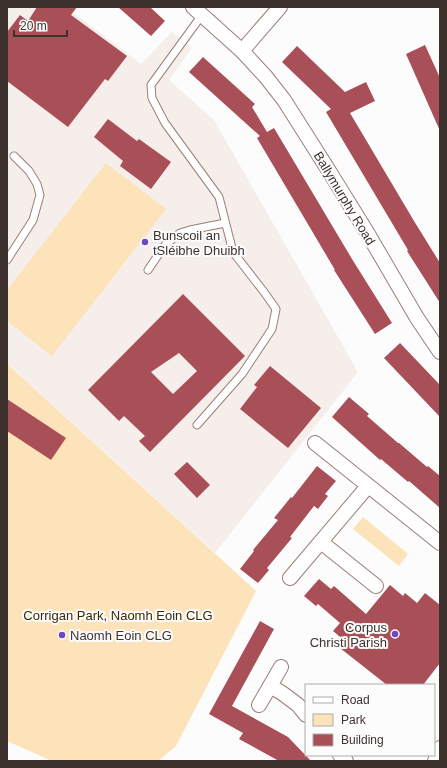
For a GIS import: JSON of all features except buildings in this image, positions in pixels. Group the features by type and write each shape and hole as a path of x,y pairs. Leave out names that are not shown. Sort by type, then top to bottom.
{"street":[{"path":"242,51 280,7"},
{"name":"Ballymurphy Road","path":"198,11 242,51 266,77 284,100 360,222 417,318 440,352"},
{"path":"315,443 440,543"},
{"path":"290,578 368,486"},
{"path":"321,542 376,586"},
{"path":"260,705 281,667"},
{"path":"270,686 298,705 305,714"},
{"path":"435,761 440,748"}],"lane":[{"path":"197,425 242,374 272,329 276,309 233,252 219,197 165,123 152,98 151,85 198,11"},
{"path":"7,260 33,220 40,195 37,184 29,171 14,156"},
{"path":"148,270 165,245 180,233 225,223"}],"shaded area":[{"name":"Bunscoil an tSléibhe Dhuibh","path":"7,7 66,7 141,64 172,32 192,48 169,80 214,120 358,372 215,553 7,364"}],"green space":[{"path":"106,163 166,209 52,356 7,321 7,290"},
{"name":"Corrigan Park, Naomh Eoin CLG","path":"7,364 256,591 176,746 158,761 52,761 7,741"},
{"path":"363,517 408,554 399,566 353,529"}],"place":[{"name":"Bunscoil an tSléibhe Dhuibh","path":"145,242"},
{"name":"Corpus Christi Parish","path":"395,634"},
{"name":"Naomh Eoin CLG","path":"62,635"}]}
